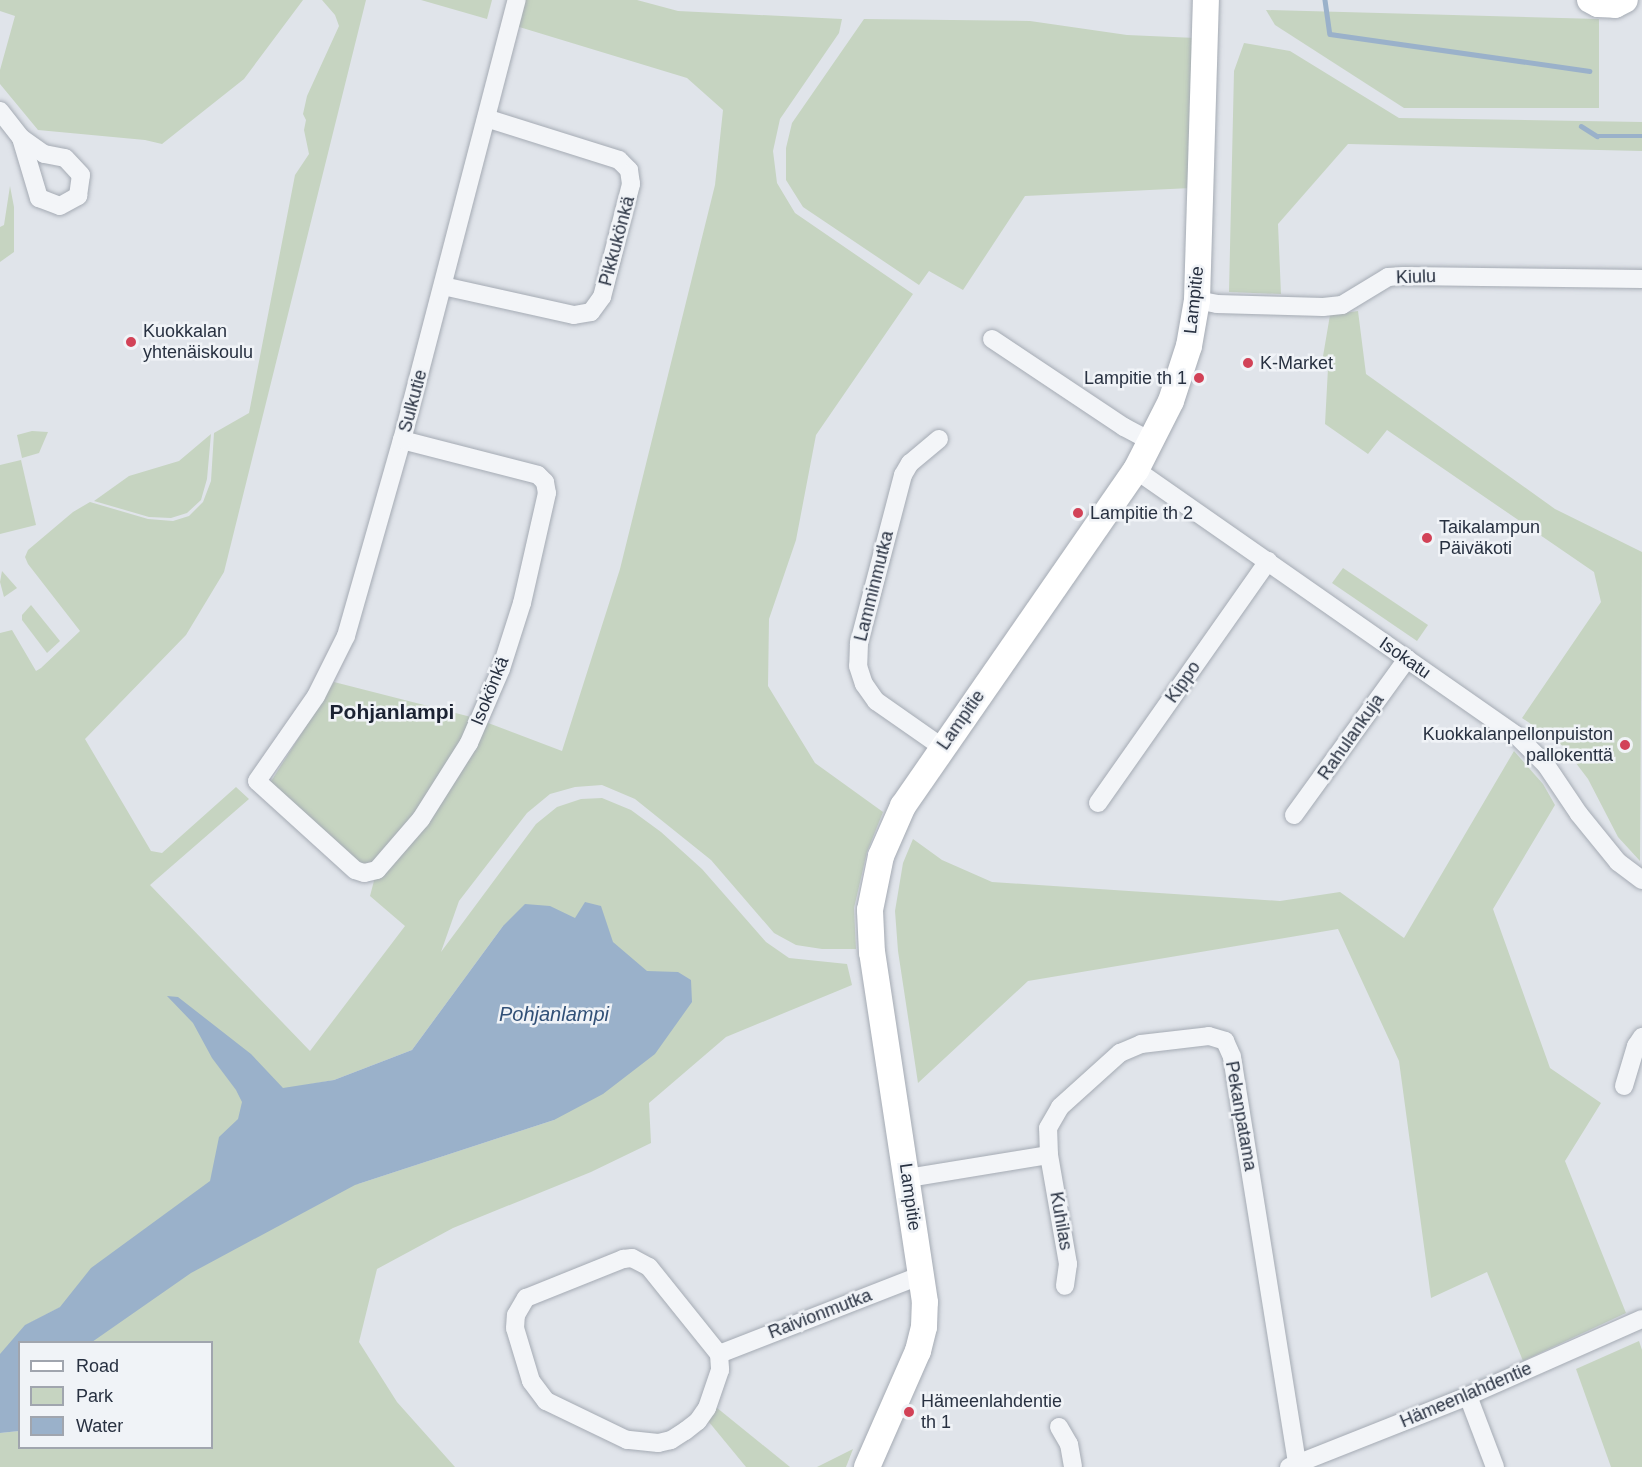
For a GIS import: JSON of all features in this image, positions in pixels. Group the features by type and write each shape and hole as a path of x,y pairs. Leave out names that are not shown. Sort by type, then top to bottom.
{"street":[{"name":"Sulkutie","path":"257,781 316,696 346,636 402,440 517,0"},
{"name":"Lampitie","path":"867,1467 918,1351 924,1319 922,1275 872,953 870,910 881,856 903,806 1136,470 1175,390 1189,346 1197,300 1206,0"},
{"path":"1590,0 1598,4 1615,5 1625,0"},
{"path":"0,111 21,138 44,154 65,158 81,175 78,196 60,206 39,198 21,138"},
{"name":"Pikkukönkä","path":"443,286 574,315 591,312 602,297 631,184 630,170 619,160 486,118"},
{"name":"Kiulu","path":"1197,300 1217,304 1323,307 1342,305 1359,297 1388,277 1404,276 1642,279"},
{"path":"992,339 1124,427 1152,441"},
{"name":"Isokönkä","path":"257,781 355,870 364,873 377,870 421,819 469,743 501,669 522,603 547,493 545,482 538,475 402,440"},
{"name":"Lamminmutka","path":"939,440 910,463 903,475 859,644 858,666 864,684 876,701 942,747"},
{"name":"Isokatu","path":"1136,470 1516,735 1546,765 1579,814 1618,861 1642,880"},
{"name":"Kippo","path":"1098,803 1268,561"},
{"name":"Rahulankuja","path":"1294,815 1407,659"},
{"name":"Pekanpatama","path":"1049,1155 1048,1128 1060,1107 1120,1053 1141,1044 1209,1036 1225,1041 1232,1057 1293,1465"},
{"path":"1623,1086 1636,1046 1642,1037"},
{"path":"908,1179 1049,1155"},
{"name":"Kuhilas","path":"1049,1155 1068,1264 1065,1286"},
{"path":"633,1258 649,1267 719,1354 720,1370 707,1408 698,1421 670,1440 658,1443 627,1440 546,1401 537,1392 531,1382 517,1342 516,1315 526,1298 538,1292 623,1259 633,1258"},
{"name":"Raivionmutka","path":"719,1354 922,1275"},
{"name":"Hämeenlahdentie","path":"1293,1465 1468,1396 1642,1318"},
{"path":"1468,1396 1495,1467"},
{"path":"1059,1427 1069,1444 1073,1467"}],"green space":[{"path":"0,0 303,0 244,79 162,144 145,140 38,130 0,84 0,70 15,16 0,11"},
{"path":"322,0 366,0 224,572 186,635 85,739 151,851 162,853 236,787 249,799 150,885 310,1051 405,926 370,896 375,877 270,783 334,682 475,718 562,751 620,569 715,185 723,110 687,78 516,26 525,0 637,0 678,11 842,19 839,33 780,119 773,151 777,183 795,213 913,294 816,435 796,540 769,619 768,686 815,763 883,812 867,852 854,908 856,949 822,949 796,945 774,933 711,860 635,799 602,785 575,787 550,794 527,813 459,901 441,952 536,824 557,807 581,799 602,798 631,810 661,832 702,869 766,942 789,958 847,964 852,985 726,1037 649,1103 651,1143 591,1172 453,1228 377,1269 359,1342 397,1402 455,1467 0,1467 0,1433 18,1431 18,1449 213,1449 213,1341 49,1341 86,1294 26,1325 0,1357 0,633 12,630 36,671 80,631 25,557 28,550 73,512 90,502 148,519 173,521 189,516 203,502 211,481 214,433 249,413 295,175 309,154 304,130 306,120 303,114 307,96 339,26 335,15","holes":["503,926 554,1120 358,1184 295,1087 334,1080 412,1050"]},
{"path":"421,0 492,0 487,19"},
{"path":"1266,10 1599,19 1599,108 1404,108 1275,25"},
{"path":"864,19 1030,21 1127,35 1196,38 1191,188 1025,196 963,290 929,271 919,285 803,207 786,180 786,148 792,123"},
{"path":"1244,43 1290,51 1399,118 1642,122 1642,151 1348,144 1278,224 1281,294 1229,292 1234,71"},
{"path":"10,186 14,207 14,252 0,262 0,227 4,225"},
{"path":"1358,311 1366,374 1555,509 1642,552 1640,861 1618,837 1588,779 1563,746 1522,718 1601,602 1594,572 1387,430 1368,454 1325,424 1328,368 1321,368 1330,315"},
{"path":"32,431 48,432 39,453 22,458 17,435"},
{"path":"211,434 207,479 201,500 187,513 171,518 149,517 94,501 129,476 179,461"},
{"path":"21,460 36,525 0,534 0,465"},
{"path":"1343,568 1428,625 1417,641 1332,583"},
{"path":"2,571 17,588 4,597 0,582"},
{"path":"31,605 60,641 47,653 22,620 22,615"},
{"path":"1514,751 1543,784 1555,805 1493,909 1550,1068 1601,1103 1565,1161 1626,1313 1523,1361 1487,1272 1431,1298 1399,1061 1338,929 1028,981 918,1083 898,951 895,911 903,863 913,839 942,860 992,882 1280,901 1340,892 1404,938"},
{"path":"1639,1341 1642,1350 1642,1467 1611,1467 1576,1369"},
{"path":"711,1403 790,1467 746,1467 704,1416"},
{"path":"853,1449 846,1467 817,1467"}],"water":[{"name":"Pohjanlampi","path":"585,902 601,906 613,942 647,971 678,972 691,980 692,1002 655,1054 603,1094 554,1120 355,1185 191,1273 93,1341 18,1341 18,1431 0,1433 0,1354 25,1325 60,1307 91,1268 210,1181 219,1137 238,1119 242,1102 236,1090 212,1058 193,1023 167,996 178,997 251,1054 283,1088 334,1080 412,1050 503,926 525,904 550,906 575,918"}],"waterway":[{"path":"1325,0 1330,34 1589,71"},
{"path":"1581,126 1597,136 1642,136"}],"place":[{"name":"Kuokkalan yhtenäiskoulu","path":"131,342"},
{"name":"K-Market","path":"1248,363"},
{"name":"Lampitie th 1","path":"1199,378"},
{"name":"Lampitie th 2","path":"1078,513"},
{"name":"Taikalampun Päiväkoti","path":"1427,538"},
{"name":"Kuokkalanpellonpuiston pallokenttä","path":"1625,745"},
{"name":"Hämeenlahdentie th 1","path":"909,1412"}],"district":[{"name":"Pohjanlampi","path":"392,712"}]}
